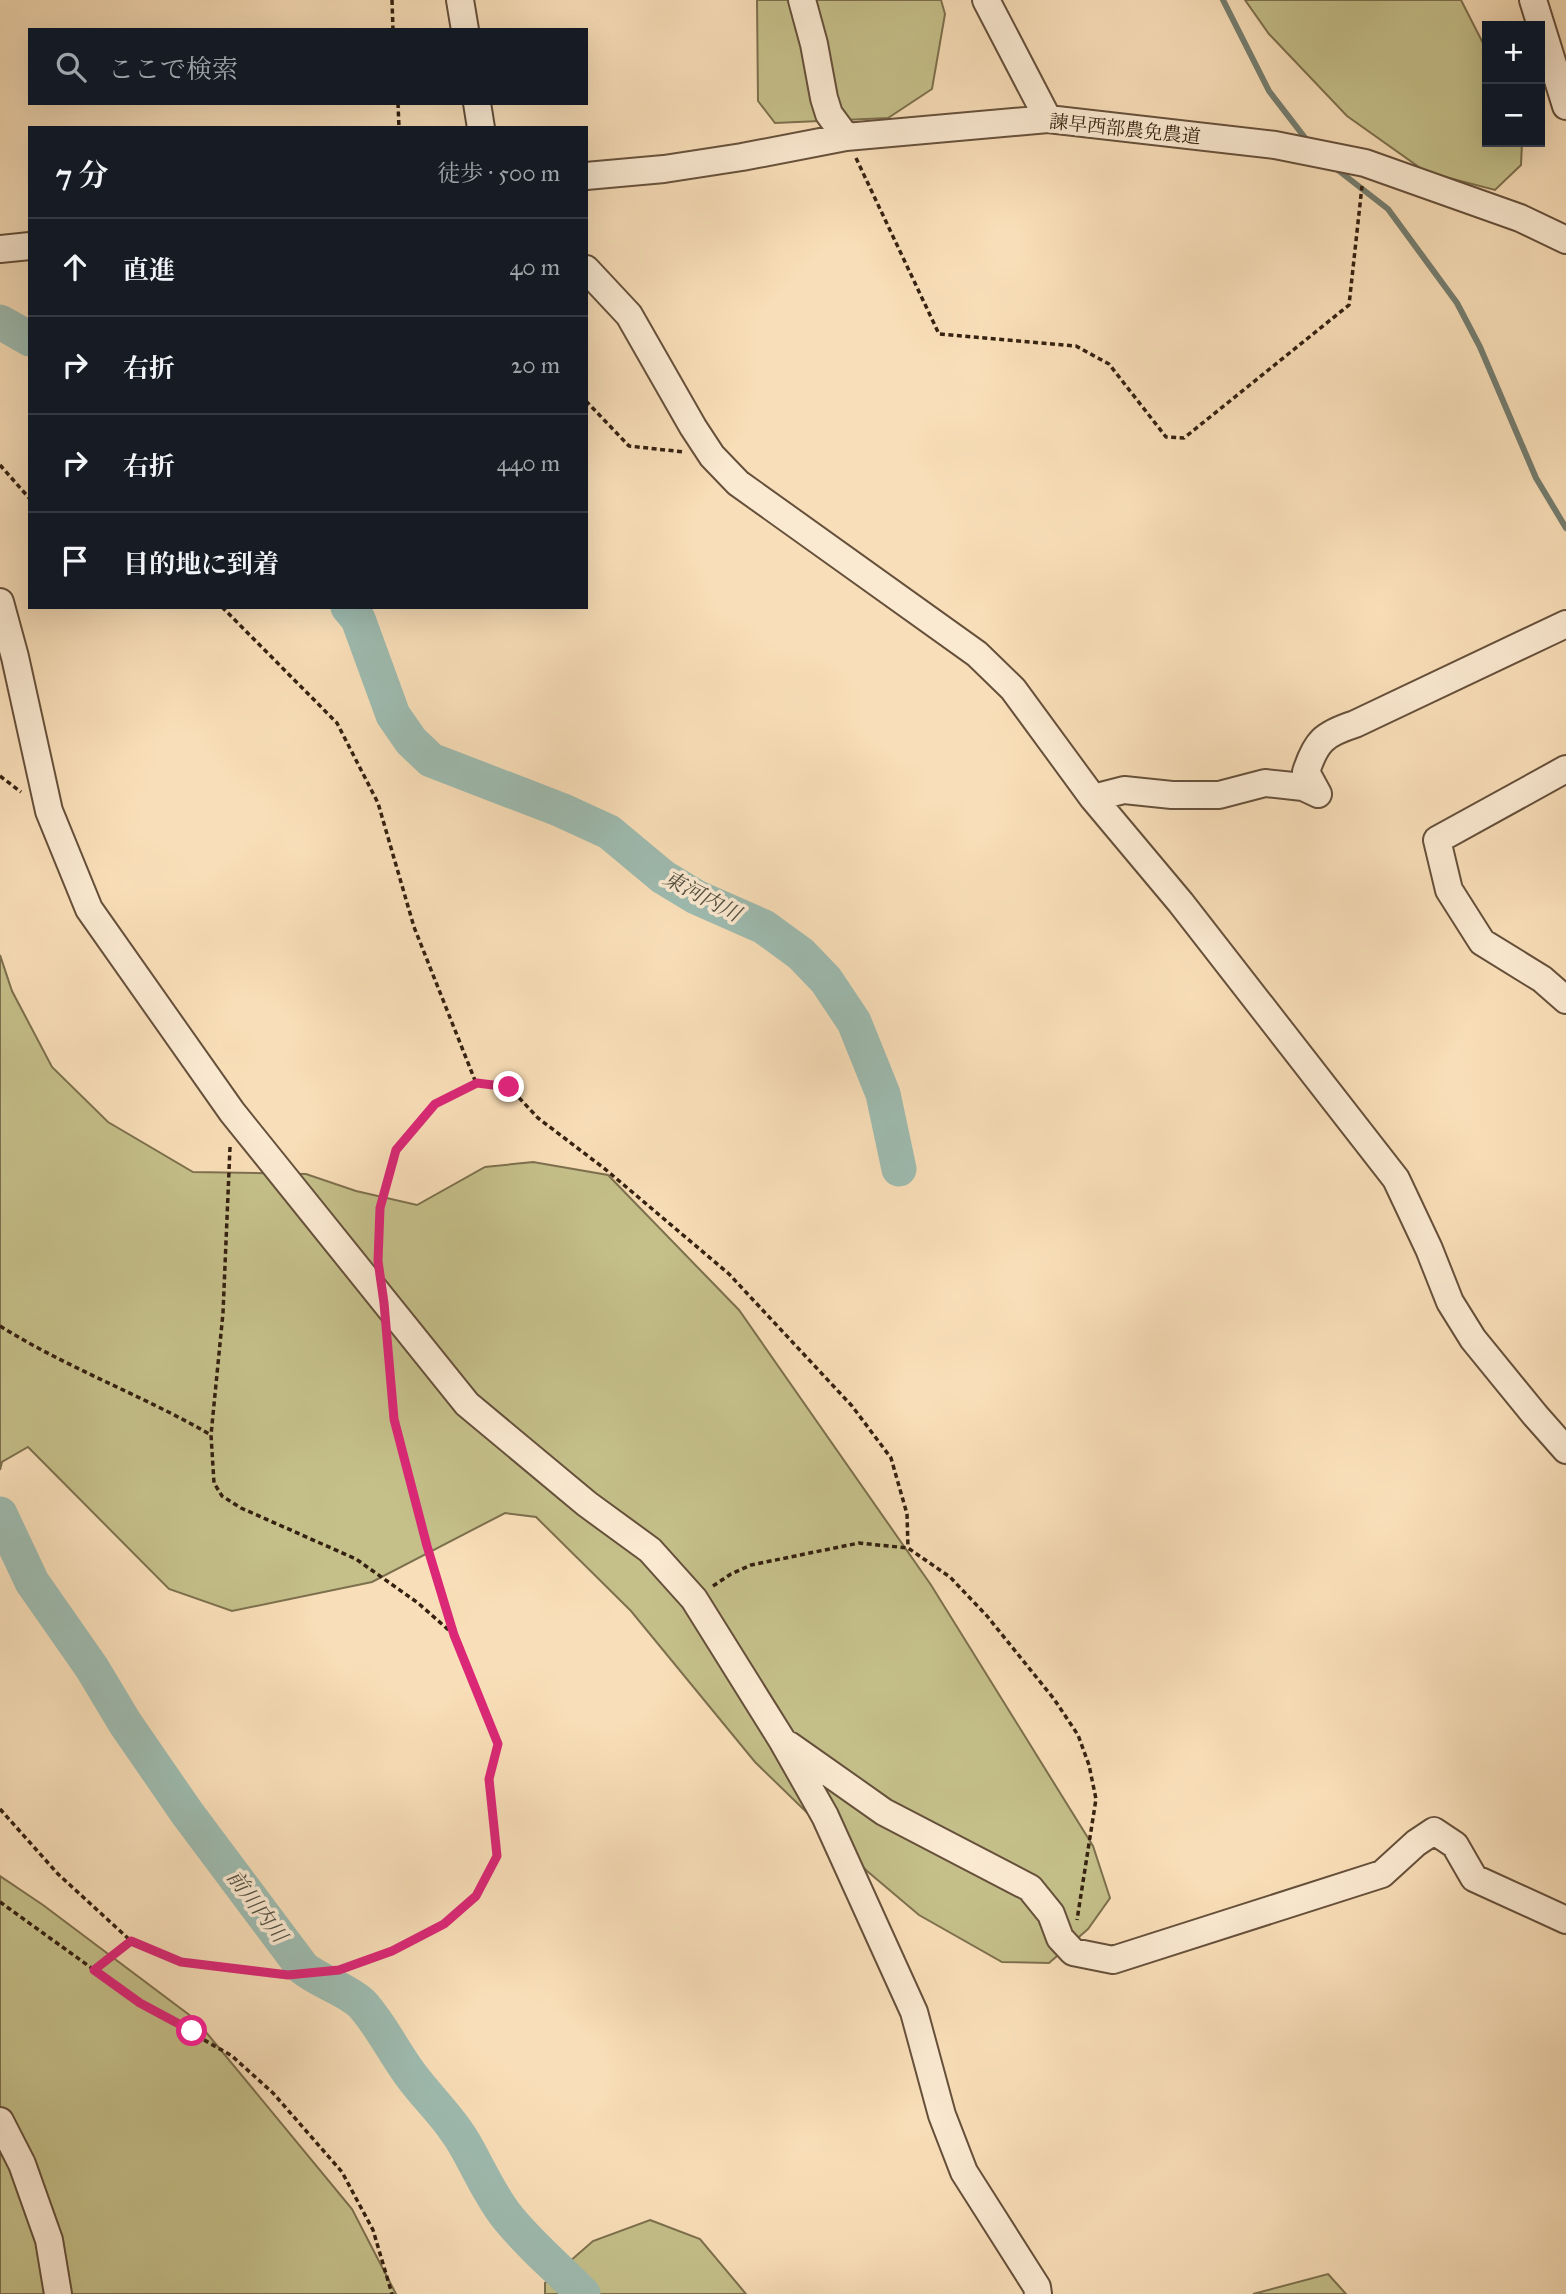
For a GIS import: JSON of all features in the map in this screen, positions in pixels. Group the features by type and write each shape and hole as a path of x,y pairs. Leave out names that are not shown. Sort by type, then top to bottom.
{"street":[{"path":"460,0 465,28"},
{"path":"802,0 829,114 846,137"},
{"path":"986,0 1048,119"},
{"path":"1534,0 1566,106"},
{"path":"477,105 481,126"},
{"name":"諫早西部農免農道","path":"588,176 729,159 846,137 1048,119 1275,145 1365,163 1520,218 1566,240"},
{"path":"0,249 28,246"},
{"path":"588,271 629,315 712,456 738,483 977,654 1013,689 1093,798 1189,913 1396,1179 1450,1302 1481,1348 1566,1450"},
{"path":"0,602 49,811 89,909 232,1112 467,1404 587,1504 650,1550 694,1599 782,1740 825,1816 914,2012 942,2115 964,2172 1037,2287 1038,2294"},
{"path":"1093,798 1124,790 1172,795 1219,795 1265,783 1303,787 1318,794 1306,772 1313,750 1333,731 1355,724 1566,625"},
{"path":"1566,769 1437,840 1449,890 1482,942 1542,979 1566,1000"},
{"path":"782,1740 884,1812 1030,1888 1051,1913 1060,1938 1073,1952 1113,1960 1382,1874 1416,1843 1434,1831 1455,1845 1474,1878 1566,1920"},
{"path":"0,2121 22,2164 49,2240 58,2294"}],"path":[{"path":"392,0 393,28"},
{"path":"398,105 400,126"},
{"path":"846,137 939,334 1076,346 1109,364 1166,437 1184,438 1349,305 1365,163"},
{"path":"588,403 629,446 712,456"},
{"path":"0,465 28,497"},
{"path":"224,609 337,723 379,803 414,927 477,1083"},
{"path":"378,1261 380,1208 396,1150 435,1104 477,1083 509,1087 538,1118 605,1168 729,1274 852,1406 891,1458 907,1514 908,1548"},
{"path":"232,1112 223,1313 211,1435 214,1483 222,1496 241,1508 356,1559 418,1603 454,1635"},
{"path":"0,1809 58,1874 131,1941 181,1962 288,1975 339,1970 392,1951 444,1924 476,1896 497,1856 489,1779 498,1744 454,1635 427,1546 394,1419 384,1303"},
{"path":"0,1326 35,1348 169,1410 211,1435"},
{"path":"694,1599 731,1574 751,1565 859,1543 908,1548 950,1577 987,1616 1054,1699 1078,1735 1089,1765 1096,1799 1073,1952"},
{"path":"0,1902 140,2003 232,2056 272,2093 341,2172 373,2230 392,2294"},
{"path":"94,1970 131,1941"}],"shaded area":[{"path":"757,0 941,0 945,14 932,89 888,118 775,123 758,101"},
{"path":"1245,0 1461,0 1482,41 1482,147 1522,147 1521,165 1495,190 1426,172 1347,116 1269,34"},
{"path":"0,955 12,991 52,1067 108,1122 193,1172 306,1174 356,1191 417,1205 485,1167 533,1162 608,1175 739,1310 931,1585 1093,1846 1110,1898 1088,1929 1049,1963 1002,1962 919,1915 867,1871 755,1762 631,1611 536,1517 505,1513 372,1582 232,1611 169,1589 28,1447 2,1462 0,1470"},
{"path":"0,1876 196,2020 352,2209 396,2294 0,2294"},
{"path":"650,2220 700,2239 746,2294 545,2294 545,2283 593,2241"},
{"path":"1328,2274 1346,2294 1253,2294"}],"waterway":[{"path":"1223,0 1269,91 1309,143"},
{"path":"1334,167 1388,209 1457,303 1480,347 1536,478 1566,528"},
{"name":"東河内川","path":"0,322 28,338"},
{"name":"東河内川","path":"350,609 358,619 393,715 411,741 431,760 561,810 609,832 663,877 696,897 764,927 801,954 826,980 854,1022 883,1094 899,1169"},
{"name":"前川内川","path":"0,1514 32,1582 187,1813 303,1968 356,1999 369,2012 410,2074 462,2139 505,2214 583,2294"}],"route":[{"path":"192,2031 140,2003 94,1970 131,1941 181,1962 288,1975 339,1970 392,1951 444,1924 476,1896 497,1856 489,1779 498,1744 454,1635 427,1546 394,1419 378,1261 380,1208 396,1150 435,1104 477,1083 509,1087"}]}
